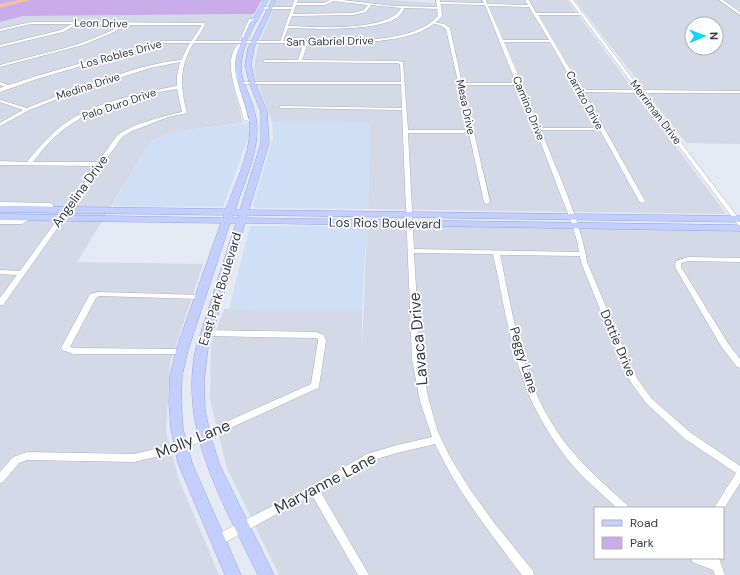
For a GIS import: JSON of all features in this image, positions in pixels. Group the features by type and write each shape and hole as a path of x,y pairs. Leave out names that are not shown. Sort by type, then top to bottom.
{"main road":[{"name":"East Park Boulevard","path":"233,575 190,476 180,447 174,402 176,376 181,352 229,216 252,143 253,121 251,108 241,83 238,65 246,41 266,0"},
{"name":"East Park Boulevard","path":"266,575 213,467 202,436 199,420 197,383 198,368 206,333 265,143 264,112 252,82 249,59 255,41 274,0"},
{"path":"252,143 265,143"},
{"name":"Los Rios Boulevard","path":"0,209 243,217 574,222 740,228"},
{"name":"Los Rios Boulevard","path":"0,217 61,218 138,214"},
{"name":"Los Rios Boulevard","path":"574,222 739,221"},
{"path":"201,296 217,296"}],"street":[{"path":"281,41 295,2 325,4 333,0 403,7 485,2 530,6"},
{"name":"Carrizo Drive","path":"527,0 581,91 642,201"},
{"name":"Merriman Drive","path":"571,0 739,221"},
{"path":"721,0 740,14"},
{"name":"Camino Drive","path":"485,2 538,129 574,222"},
{"path":"290,15 353,14 365,11 370,4"},
{"path":"434,23 440,16 439,4"},
{"path":"286,27 362,26 393,19 400,14 403,7"},
{"path":"262,8 293,8"},
{"path":"536,14 582,14"},
{"name":"Leon Drive","path":"0,30 31,22 203,23 192,41"},
{"path":"0,46 62,31 79,22"},
{"path":"0,66 96,39 115,31 126,23"},
{"name":"San Gabriel Drive","path":"246,41 360,42 385,39 416,32 434,23"},
{"name":"Mesa Drive","path":"434,23 448,28 462,84 487,202"},
{"name":"Los Robles Drive","path":"0,90 146,45 165,41 246,41"},
{"path":"179,87 179,71 182,61 192,41"},
{"name":"East Park Boulevard","path":"246,41 239,45 236,50 233,66 234,79 243,103 246,120 253,121"},
{"path":"502,41 552,41"},
{"path":"265,61 300,61 306,42"},
{"name":"Medina Drive","path":"0,125 26,109 56,97 155,65 182,61"},
{"name":"Lavaca Drive","path":"300,61 402,63 416,359 421,386 437,440 479,511 529,575"},
{"path":"0,83 9,87"},
{"path":"241,83 403,83"},
{"path":"462,84 519,84"},
{"name":"Angelina Drive","path":"0,303 99,164 124,133 167,116 185,113 180,99 179,87"},
{"name":"Palo Duro Drive","path":"29,163 56,132 74,120 97,110 149,93 179,87"},
{"path":"581,91 740,92"},
{"path":"0,101 26,109"},
{"path":"281,107 404,108"},
{"path":"538,129 602,129"},
{"path":"405,131 471,132"},
{"path":"0,163 99,164"},
{"name":"Los Rios Boulevard","path":"0,204 50,205 52,210"},
{"name":"Los Rios Boulevard","path":"0,222 22,222 30,217"},
{"name":"Dottie Drive","path":"574,222 581,244 582,254 626,364 648,401 688,436 740,471"},
{"path":"412,251 582,254"},
{"name":"Peggy Lane","path":"496,253 528,383 539,407 554,433 574,459 623,507"},
{"path":"740,260 688,259 678,262 678,267 724,344 740,365"},
{"path":"0,272 21,273"},
{"path":"181,352 74,351 65,348 93,296 99,294 201,296"},
{"name":"Molly Lane","path":"0,479 16,460 27,456 134,458 180,447 315,386 321,348 321,336 206,333"},
{"name":"Maryanne Lane","path":"218,540 314,489 370,457 437,440"},
{"path":"720,507 740,475"},
{"path":"314,489 364,575"},
{"path":"698,559 717,567"}],"shaded area":[{"path":"277,0 391,0 435,3 435,0 567,0 726,214 368,209 370,125 365,123 272,122 255,76 254,66 258,46"},
{"path":"575,0 740,0 740,144 686,143"},
{"path":"254,14 234,49 231,68 233,84 243,123 177,131 151,141 77,262 203,264 170,363 166,431 178,477 219,575 0,575 0,22 23,16"},
{"path":"272,122 365,123 370,125 368,209 255,208 253,206 273,138"},
{"path":"249,123 249,136 223,207 112,206 151,141 177,131"},
{"path":"250,226 367,226 362,310 229,309"},
{"path":"367,226 740,230 740,575 279,575 227,468 210,400 211,345 224,309 362,310 362,349"}],"green space":[{"path":"0,0 262,0 254,14 23,16 0,22"}],"waterway":[{"path":"0,6 27,0"}]}
